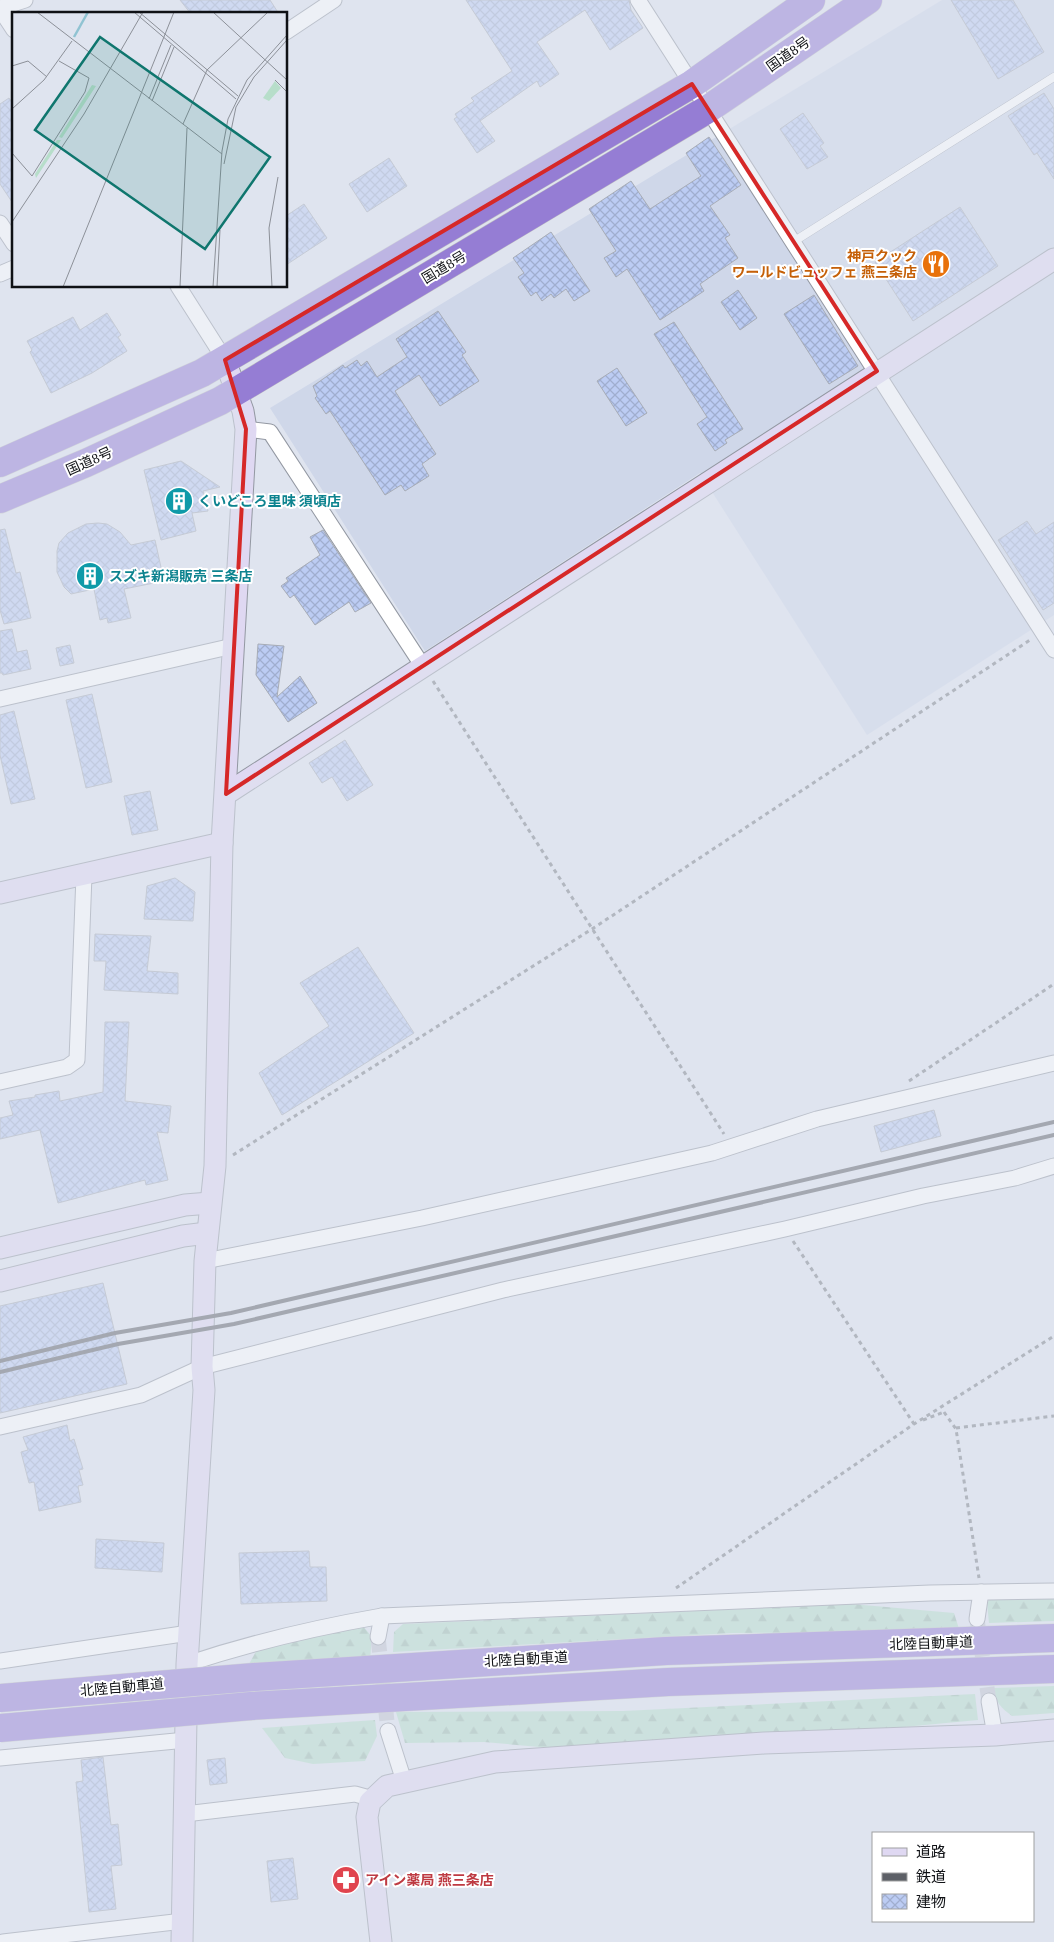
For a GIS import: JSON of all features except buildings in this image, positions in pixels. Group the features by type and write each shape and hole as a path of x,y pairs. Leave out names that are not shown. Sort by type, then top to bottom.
{"highway":[{"path":"0,463 202,373 692,84 811,0"},
{"name":"国道8号","path":"0,500 86,463 236,391 708,109 868,0"},
{"name":"北陸自動車道","path":"0,1698 254,1677 666,1652 1054,1638"},
{"path":"0,1728 251,1706 668,1682 1054,1669"}],"street":[{"path":"12,27 0,8 25,0"},
{"path":"288,31 334,0"},
{"path":"638,0 1054,650"},
{"path":"0,223 12,241"},
{"path":"226,794 424,668 877,371 1054,259"},
{"path":"0,274 12,269"},
{"path":"3,1942 183,1932 187,1664 204,1390 202,1367 205,1262 215,1166 222,844 246,429 243,411 224,360 179,288"},
{"path":"246,429 270,432 424,668"},
{"path":"0,699 232,646"},
{"path":"0,893 222,844"},
{"path":"0,1082 67,1067 77,1060 84,875"},
{"path":"205,1262 422,1218 733,1148 817,1120 1054,1063"},
{"path":"0,1427 141,1395 202,1367 503,1290 785,1229 923,1196 1015,1178 1054,1166"},
{"path":"0,1248 185,1205 210,1203"},
{"path":"0,1280 183,1236 207,1233"},
{"path":"187,1664 251,1643 314,1628 382,1616 981,1592 1054,1591"},
{"path":"977,1619 981,1592"},
{"path":"378,1637 382,1616"},
{"path":"0,1661 189,1633"},
{"path":"989,1701 995,1735"},
{"path":"380,1942 367,1817 373,1799 387,1786 495,1762 764,1743 995,1735 1054,1730"},
{"path":"388,1731 404,1781"},
{"path":"0,1758 186,1740"},
{"path":"185,1814 355,1794 373,1799"}],"lane":[{"path":"793,242 1054,77"}],"path":[{"path":"215,1166 592,929 1043,632"},
{"path":"424,668 733,1148"},
{"path":"901,1086 1054,984"},
{"path":"785,1229 914,1424"},
{"path":"649,1606 914,1424 1054,1336"},
{"path":"914,1424 944,1412 956,1429 981,1592"},
{"path":"956,1429 1054,1416"}],"highlighted area":[{"path":"692,84 877,371 226,794 246,429 225,360"}],"shaded area":[{"path":"942,0 1054,0 1054,615 867,735 700,473 425,651 270,408"}],"green space":[{"path":"1054,1593 1054,1621 989,1623 987,1603 994,1594"},
{"path":"852,1604 954,1613 960,1632 732,1633 393,1652 394,1632 403,1624"},
{"path":"362,1625 372,1637 370,1660 249,1664 259,1646"},
{"path":"1054,1686 1054,1713 1012,1716 999,1704 994,1688"},
{"path":"975,1694 978,1720 872,1730 574,1750 484,1742 405,1743 396,1712 623,1711"},
{"path":"375,1720 377,1736 365,1761 313,1764 285,1758 262,1728"}],"tunnel":[{"path":"977,1619 989,1701"},
{"path":"378,1637 388,1731"}],"railway":[{"path":"0,1361 115,1333 231,1313 1054,1122"},
{"path":"0,1372 118,1344 234,1324 1054,1135"}],"place":[{"name":"神戸クック ワールドビュッフェ 燕三条店","path":"936,264"},
{"name":"くいどころ里味 須頃店","path":"179,501"},
{"name":"スズキ新潟販売 三条店","path":"90,576"},
{"name":"アイン薬局 燕三条店","path":"346,1880"}]}
